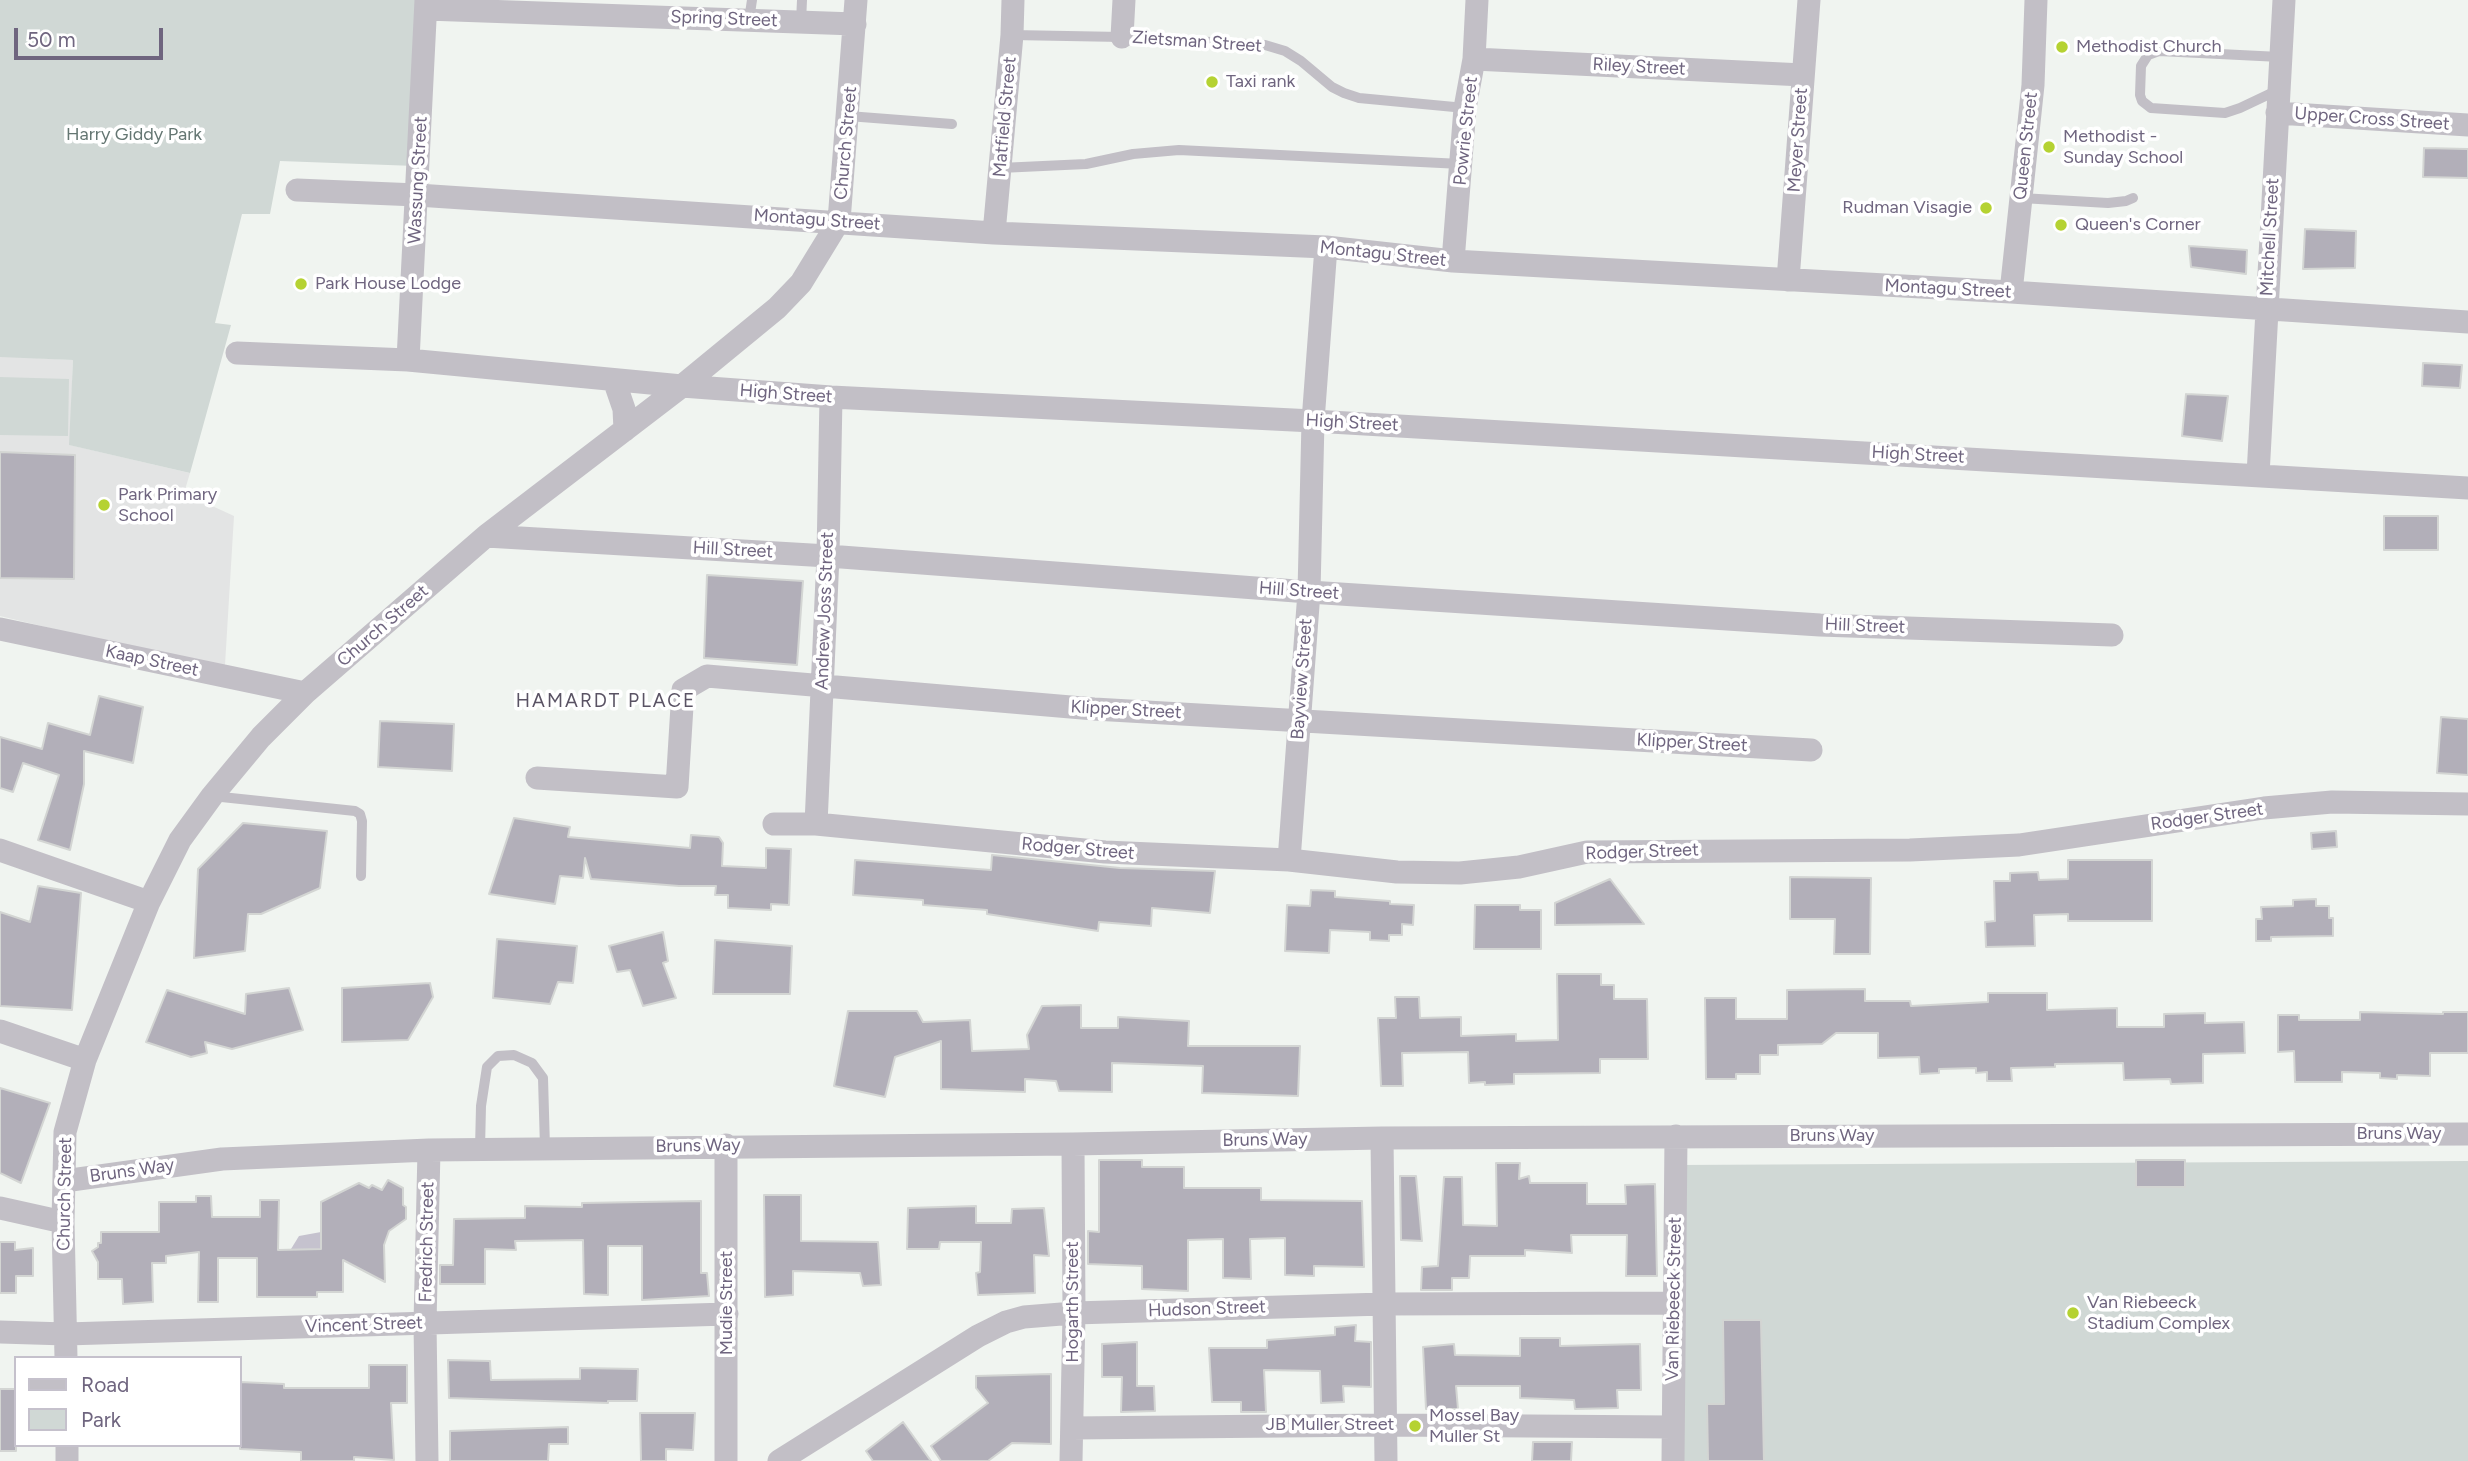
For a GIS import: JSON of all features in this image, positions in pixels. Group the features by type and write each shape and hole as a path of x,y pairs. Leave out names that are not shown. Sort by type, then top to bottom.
{"street":[{"name":"Church Street","path":"66,1356 63,1222 65,1132 85,1060 149,902 180,840 261,737 305,693 486,536 682,386 777,308 807,274 839,221 856,0"},
{"name":"Matfield Street","path":"994,233 1013,0"},
{"name":"Zietsman Street","path":"1122,37 1125,0"},
{"name":"Powrie Street","path":"1454,261 1465,108 1474,59 1477,0"},
{"name":"Meyer Street","path":"1788,280 1809,0"},
{"name":"Queen Street","path":"2011,292 2033,85 2036,0"},
{"name":"Mitchell Street","path":"2258,475 2284,0"},
{"name":"Spring Street","path":"426,4 629,12 802,11 855,23"},
{"name":"Wassung Street","path":"408,359 426,4"},
{"name":"Riley Street","path":"1474,59 1803,75"},
{"name":"Upper Cross Street","path":"2277,102 2468,125"},
{"name":"Montagu Street","path":"297,190 839,221 994,233 1326,247 1454,261 2011,292 2468,322"},
{"name":"Bayview Street","path":"1289,860 1309,592 1313,421 1326,247"},
{"name":"High Street","path":"237,353 408,359 614,380 831,397 1313,421 2468,488"},
{"path":"614,380 624,409 625,430"},
{"name":"Andrew Joss Street","path":"816,824 828,556 831,397"},
{"name":"Hill Street","path":"486,536 828,556 1309,592 1819,625 2112,635"},
{"name":"Kaap Street","path":"0,629 305,693"},
{"name":"Klipper Street","path":"537,778 677,787 683,690 707,676 1094,709 1811,750"},
{"name":"Rodger Street","path":"774,824 816,824 1105,852 1289,860 1397,872 1460,873 1519,867 1587,852 1910,850 2019,845 2332,802 2468,804"},
{"path":"0,850 149,902"},
{"path":"0,1031 85,1060"},
{"name":"Bruns Way","path":"64,1181 222,1159 480,1149 1073,1144 1382,1138 2468,1134"},
{"name":"Van Riebeeck Street","path":"1673,1461 1676,1136"},
{"path":"1382,1138 1386,1461"},
{"name":"Hogarth Street","path":"1071,1461 1073,1144"},
{"name":"Mudie Street","path":"726,1145 726,1461"},
{"name":"Fredrich Street","path":"427,1461 425,1323 429,1150"},
{"path":"0,1208 63,1222"},
{"name":"Hudson Street","path":"779,1461 978,1336 1006,1322 1024,1317 1074,1313 1384,1304 1674,1303"},
{"name":"Vincent Street","path":"0,1332 66,1334 727,1314"},
{"name":"JB Muller Street","path":"1072,1427 1385,1424 1673,1427"}],"lane":[{"name":"Zietsman Street","path":"1012,35 1122,37 1265,45 1285,51 1332,88 1359,98 1465,108"},
{"path":"2277,102 2225,113 2151,108 2142,101 2140,95 2141,66 2148,55 2159,51 2280,57"},
{"path":"848,117 952,124"},
{"path":"1000,168 1086,164 1133,154 1179,150 1461,164"},
{"path":"2021,198 2108,203 2133,198"},
{"path":"212,796 355,811 360,814 362,821 361,876"},
{"path":"480,1149 481,1106 487,1067 498,1056 514,1055 532,1063 543,1078 545,1148"}],"shaded area":[{"name":"Park Primary School","path":"0,356 73,360 70,445 190,473 184,493 234,516 225,665 132,648 0,616"},
{"path":"321,1232 323,1249 291,1249 299,1236"}],"green space":[{"name":"Harry Giddy Park","path":"0,0 419,0 415,166 280,161 270,214 242,214 215,323 231,325 190,473 69,445 73,360 0,357"},
{"path":"0,377 69,379 68,436 0,435"},
{"name":"Van Riebeeck Stadium Complex","path":"2468,1161 2468,1461 1678,1461 1677,1165"}],"building":[{"path":"2424,148 2468,149 2468,178 2423,177"},
{"path":"2305,229 2356,231 2355,268 2303,269"},
{"path":"2189,246 2247,250 2246,274 2191,267"},
{"path":"2423,363 2462,365 2460,388 2422,386"},
{"path":"2186,394 2228,396 2222,441 2182,436"},
{"name":"Park Primary School","path":"0,452 75,455 74,579 0,578"},
{"path":"2384,516 2438,516 2438,550 2384,550"},
{"path":"707,575 803,581 797,665 704,658"},
{"path":"99,696 143,707 133,763 84,751 84,784 70,850 38,840 59,775 23,763 13,792 0,788 0,737 42,749 48,723 90,735"},
{"path":"2441,717 2468,719 2468,775 2437,773"},
{"path":"380,721 454,724 452,771 378,767"},
{"path":"514,818 570,827 568,837 690,848 691,835 719,837 723,843 722,866 766,868 766,848 791,849 789,905 771,904 771,910 728,908 728,895 715,895 716,886 591,879 585,858 583,878 560,876 555,904 489,894"},
{"path":"243,823 327,831 320,888 261,914 248,914 245,951 194,958 198,869"},
{"path":"2336,831 2337,847 2312,849 2311,833"},
{"path":"992,855 1120,868 1215,871 1210,913 1152,908 1151,926 1099,922 1098,931 987,914 987,910 923,905 923,900 853,895 855,860 991,870"},
{"path":"2068,860 2152,860 2152,921 2068,921 2068,914 2034,915 2035,946 1986,947 1985,922 1995,921 1994,881 2010,881 2010,873 2038,872 2039,880 2068,879"},
{"path":"1790,877 1871,878 1870,954 1834,954 1835,919 1790,919"},
{"path":"1610,879 1644,924 1555,925 1555,903"},
{"path":"38,886 81,893 72,1010 0,1006 0,912 30,922"},
{"path":"1311,890 1335,891 1335,897 1414,905 1413,925 1402,924 1402,935 1389,935 1389,941 1370,940 1370,932 1330,930 1329,953 1285,951 1287,905 1310,906"},
{"path":"2316,899 2316,906 2329,906 2329,918 2333,918 2333,936 2271,937 2271,941 2256,941 2256,919 2262,919 2261,907 2293,906 2293,900"},
{"path":"1475,905 1520,905 1520,910 1541,910 1541,949 1474,949"},
{"path":"663,932 668,961 663,963 676,998 643,1006 630,970 617,972 609,946"},
{"path":"497,939 577,946 573,983 558,982 550,1004 493,998"},
{"path":"715,940 792,946 790,994 713,994"},
{"path":"1557,974 1601,974 1601,985 1614,985 1614,999 1647,999 1648,1059 1600,1059 1600,1073 1514,1074 1514,1084 1485,1085 1485,1082 1469,1083 1468,1052 1402,1053 1403,1086 1381,1086 1378,1018 1396,1018 1395,997 1419,997 1420,1018 1461,1017 1461,1036 1516,1034 1516,1041 1558,1040"},
{"path":"430,983 433,997 408,1040 342,1042 342,988"},
{"path":"289,988 303,1030 232,1049 205,1042 207,1053 191,1057 146,1042 167,990 245,1014 246,994"},
{"path":"1865,989 1865,1001 1910,1001 1911,1006 1988,1002 1988,993 2047,993 2047,1010 2117,1008 2117,1027 2164,1027 2164,1014 2205,1013 2205,1023 2244,1022 2245,1053 2203,1054 2203,1083 2171,1084 2170,1079 2124,1080 2123,1063 2011,1068 2012,1081 1987,1081 1987,1072 1976,1073 1976,1068 1939,1069 1939,1073 1920,1074 1919,1057 1878,1058 1878,1033 1836,1033 1822,1044 1778,1045 1778,1055 1760,1055 1760,1074 1736,1074 1736,1079 1706,1079 1705,998 1736,998 1736,1019 1787,1019 1787,990"},
{"path":"1081,1005 1081,1028 1118,1028 1118,1017 1189,1021 1188,1046 1300,1046 1298,1096 1202,1093 1203,1066 1112,1063 1112,1092 1059,1091 1056,1081 1025,1079 1025,1092 941,1089 941,1041 895,1057 885,1097 834,1086 848,1011 917,1011 923,1022 970,1020 972,1051 1029,1049 1027,1035 1042,1006"},
{"path":"2360,1012 2468,1012 2468,1053 2430,1053 2430,1076 2397,1075 2397,1079 2380,1078 2380,1073 2342,1072 2342,1082 2295,1082 2294,1051 2278,1052 2278,1015 2299,1015 2299,1020 2360,1020"},
{"path":"0,1088 50,1103 21,1183 0,1173"},
{"path":"1099,1160 1142,1160 1142,1167 1184,1167 1184,1188 1261,1188 1261,1200 1362,1201 1364,1267 1314,1266 1314,1276 1285,1275 1285,1238 1250,1239 1251,1279 1223,1278 1223,1239 1188,1240 1188,1291 1142,1289 1142,1266 1088,1264 1088,1231 1099,1232"},
{"path":"2136,1160 2185,1160 2185,1187 2136,1187"},
{"path":"1496,1163 1520,1163 1519,1179 1529,1176 1530,1183 1587,1183 1587,1204 1626,1204 1625,1185 1655,1184 1657,1276 1626,1276 1627,1235 1571,1235 1572,1253 1525,1250 1525,1256 1470,1256 1469,1278 1452,1278 1452,1290 1421,1290 1422,1267 1438,1266 1444,1177 1462,1177 1463,1225 1497,1226"},
{"path":"1400,1176 1416,1176 1422,1241 1401,1240"},
{"path":"388,1180 403,1188 406,1219 389,1231 384,1245 385,1282 343,1260 343,1292 317,1292 317,1297 257,1297 257,1258 218,1258 218,1302 198,1302 199,1252 166,1256 166,1263 152,1263 153,1302 123,1304 122,1279 98,1279 98,1262 92,1251 101,1243 101,1232 159,1232 159,1202 196,1202 196,1196 211,1196 212,1217 260,1217 260,1200 279,1200 278,1250 321,1249 321,1202 359,1183 382,1190"},
{"path":"764,1195 801,1195 801,1241 878,1242 881,1285 863,1286 860,1273 793,1271 793,1295 765,1297"},
{"path":"701,1201 701,1273 707,1273 709,1296 642,1300 642,1246 608,1246 608,1295 584,1294 583,1240 515,1241 516,1250 485,1249 485,1284 440,1284 440,1265 453,1265 454,1219 525,1218 525,1206 582,1207 582,1203"},
{"path":"976,1206 976,1223 1011,1223 1012,1209 1044,1208 1049,1256 1034,1255 1035,1293 978,1295 976,1273 980,1272 981,1242 940,1242 939,1249 907,1249 908,1208"},
{"path":"0,1242 15,1242 15,1250 33,1248 33,1276 16,1276 16,1293 0,1293"},
{"path":"1723,1320 1761,1320 1764,1461 1708,1461 1707,1404 1724,1404"},
{"path":"1356,1325 1355,1341 1371,1342 1371,1387 1343,1386 1344,1402 1321,1403 1320,1371 1264,1370 1266,1412 1241,1412 1241,1402 1212,1402 1209,1348 1267,1348 1267,1340 1335,1335 1335,1327"},
{"path":"1520,1338 1560,1338 1560,1346 1640,1344 1641,1390 1617,1390 1618,1408 1575,1409 1574,1400 1520,1398 1520,1386 1456,1386 1458,1409 1426,1409 1423,1347 1454,1344 1455,1355 1520,1356"},
{"path":"1137,1342 1137,1386 1154,1386 1155,1411 1121,1412 1122,1377 1102,1377 1102,1344"},
{"path":"448,1360 490,1361 491,1380 580,1379 580,1368 638,1369 637,1401 608,1403 449,1398"},
{"path":"369,1365 407,1365 407,1403 391,1403 394,1460 354,1457 354,1461 301,1461 301,1452 240,1449 242,1382 284,1384 284,1388 369,1388"},
{"path":"1051,1374 1051,1444 1012,1443 988,1461 941,1461 931,1446 988,1403 976,1388 976,1376"},
{"path":"0,1389 14,1389 16,1451 0,1451"},
{"path":"640,1413 695,1413 693,1450 666,1449 666,1461 641,1461"},
{"path":"903,1422 931,1461 873,1461 866,1451"},
{"path":"568,1427 568,1444 549,1444 548,1461 450,1461 450,1431"},
{"path":"1533,1442 1572,1442 1571,1461 1532,1461"}],"place":[{"name":"Methodist Church","path":"2062,47"},
{"name":"Taxi rank","path":"1212,82"},
{"name":"Methodist - Sunday School","path":"2049,147"},
{"name":"Rudman Visagie","path":"1986,208"},
{"name":"Queen's Corner","path":"2061,225"},
{"name":"Park House Lodge","path":"301,284"},
{"name":"Park Primary School","path":"104,505"},
{"name":"Van Riebeeck Stadium Complex","path":"2073,1313"},
{"name":"Mossel Bay Muller St","path":"1415,1426"}],"district":[{"name":"HAMARDT PLACE","path":"606,701"}]}
